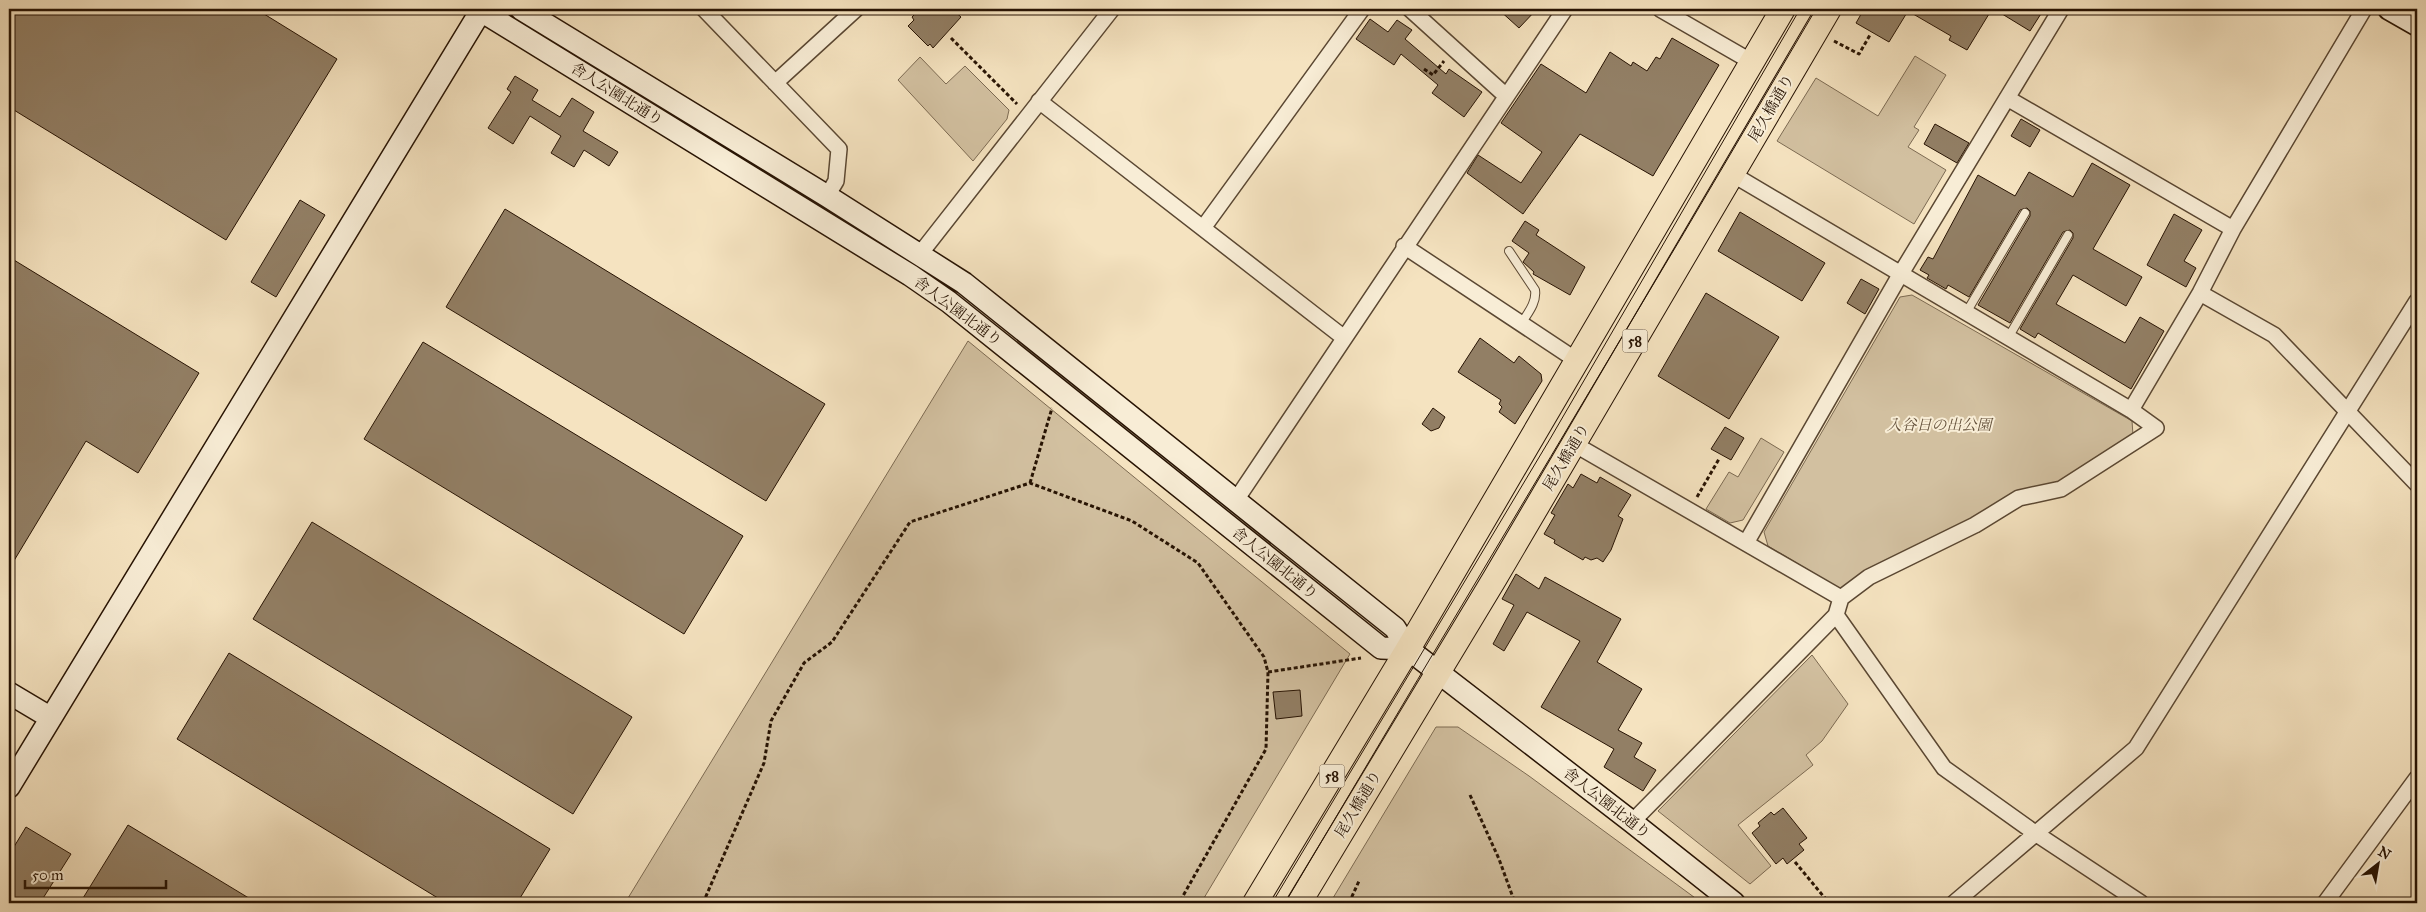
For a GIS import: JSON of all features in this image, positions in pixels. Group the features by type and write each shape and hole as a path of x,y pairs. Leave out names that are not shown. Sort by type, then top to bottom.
{"main road":[{"name":"58","path":"1255,903 1408,649 1783,9"},
{"name":"尾久橋通り","path":"1299,903 1574,444 1829,9"}],"street":[{"name":"舎人公園北通り","path":"480,9 910,275 996,338 1381,648 1408,649"},
{"path":"9,787 480,9"},
{"name":"舎人公園北通り","path":"521,9 827,196 964,283 1395,628 1408,649 1734,903"},
{"path":"704,9 839,149 836,181 827,196"},
{"path":"775,83 856,9"},
{"path":"920,254 1112,9"},
{"path":"1203,228 1362,9"},
{"path":"1410,9 1505,95"},
{"path":"1236,500 1343,337 1564,9"},
{"path":"1660,9 1752,62"},
{"path":"1746,543 1900,275 2061,9"},
{"path":"2131,410 2200,293 2233,229 2364,9"},
{"path":"2389,9 2417,25"},
{"path":"2007,98 2233,229"},
{"path":"1039,101 1343,337"},
{"path":"1632,822 1836,615 1841,598 1869,577 1975,525 2019,498 2061,489 2156,428 2131,410 1732,174"},
{"path":"1404,246 1576,360"},
{"path":"2200,293 2274,335 2417,484"},
{"path":"1954,903 2136,748 2417,300"},
{"path":"1574,444 1841,598"},
{"path":"1836,615 1944,768 2035,833 2141,903"},
{"path":"9,693 51,718"},
{"path":"2325,903 2417,778"}],"lane":[{"path":"1966,313 2025,213"},
{"path":"2008,338 2068,234"},
{"path":"1509,251 1535,290 1536,296 1521,324"}],"path":[{"path":"1832,39 1859,54 1870,35"},
{"path":"951,38 1019,106"},
{"path":"1424,69 1433,75 1454,48"},
{"path":"1030,483 1053,403"},
{"path":"1690,510 1719,459"},
{"path":"703,903 764,763 771,721 804,663 832,642 910,522 1030,483 1132,521 1198,563 1264,657 1268,672 1266,750 1179,903"},
{"path":"1268,672 1362,658"},
{"path":"1470,795 1499,859 1515,903"},
{"path":"1795,862 1828,903"},
{"path":"1349,903 1359,881"}],"green space":[{"path":"1915,56 1946,75 1914,127 1919,130 1908,147 1946,170 1914,224 1777,141 1816,78 1878,116"},
{"path":"920,57 946,84 965,66 1009,110 1007,119 973,161 898,80"},
{"name":"入谷日の出公園","path":"1912,295 2132,421 2133,435 2062,481 2018,493 1859,578 1852,587 1839,588 1768,546 1764,532 1900,297"},
{"path":"968,341 1350,654 1201,903 625,903"},
{"path":"1761,438 1784,452 1743,520 1730,523 1706,509 1729,472 1738,477"},
{"path":"1812,655 1848,704 1822,741 1806,755 1813,765 1738,825 1771,866 1750,884 1658,811"},
{"path":"1436,727 1458,727 1529,776 1702,903 1330,903"}],"building":[{"path":"9,9 256,9 337,59 226,240 9,107"},
{"path":"920,9 952,9 961,17 933,48 930,44 928,46 908,26 914,20 912,17"},
{"path":"1498,9 1537,9 1519,28"},
{"path":"1864,9 1992,9 1967,50 1949,40 1951,36 1908,11 1889,42 1856,23"},
{"path":"1994,9 2044,9 2030,31"},
{"path":"1370,19 1388,32 1397,20 1412,30 1405,39 1446,74 1449,69 1482,92 1464,117 1432,93 1438,85 1401,54 1394,65 1356,39"},
{"path":"1672,38 1719,65 1653,176 1580,134 1523,214 1467,173 1478,155 1521,183 1542,152 1501,123 1541,64 1586,93 1610,52 1631,66 1633,62 1647,71 1656,57 1660,59"},
{"path":"515,76 538,90 532,100 560,117 572,98 594,112 583,131 618,152 609,166 584,150 574,167 551,153 561,136 530,116 513,144 488,128 511,92 507,89"},
{"path":"2021,119 2040,130 2030,147 2011,136"},
{"path":"1935,124 1969,143 1957,163 1924,144"},
{"path":"2092,163 2130,185 2093,249 2142,277 2126,306 2073,275 2056,304 2125,343 2140,317 2164,331 2131,389 2038,333 2035,338 2020,329 2073,238 2073,233 2070,230 2063,232 2010,323 1978,305 2030,216 2030,211 2027,208 2020,210 1969,297 1948,285 1946,289 1927,278 1929,275 1920,270 1928,257 1933,259 1978,175 2015,196 2029,172 2073,197"},
{"path":"300,200 325,215 276,297 251,282"},
{"path":"505,209 825,404 766,501 446,307"},
{"path":"1740,212 1825,263 1802,301 1718,251"},
{"path":"2174,214 2202,230 2184,261 2196,268 2186,287 2147,265"},
{"path":"1525,221 1539,230 1536,235 1585,267 1570,295 1533,274 1534,272 1523,262 1529,253 1512,241"},
{"path":"9,257 199,373 138,473 86,441 9,569"},
{"path":"1861,279 1879,289 1865,314 1847,303"},
{"path":"1706,293 1779,337 1729,419 1658,376"},
{"path":"1480,338 1514,363 1519,356 1541,374 1542,381 1515,424 1499,412 1502,407 1499,404 1501,400 1458,372"},
{"path":"423,342 743,536 684,634 364,439"},
{"path":"1433,408 1445,417 1439,428 1431,431 1422,424"},
{"path":"1725,427 1744,438 1731,460 1711,449"},
{"path":"1581,474 1597,483 1600,477 1631,495 1618,516 1623,519 1611,550 1603,562 1597,558 1591,560 1585,557 1583,560 1554,543 1555,540 1544,534 1555,515 1551,513 1568,484 1573,488"},
{"path":"312,522 632,717 573,814 253,619"},
{"path":"1516,574 1539,589 1545,577 1621,619 1597,662 1642,689 1618,730 1642,743 1634,757 1656,770 1643,791 1604,767 1614,749 1541,707 1580,641 1527,612 1504,651 1493,644 1514,605 1502,599"},
{"path":"229,653 550,849 517,903 446,903 177,739"},
{"path":"1300,690 1302,716 1276,719 1273,692"},
{"path":"1783,808 1807,838 1799,844 1804,850 1787,864 1783,858 1776,864 1752,833 1760,826 1758,823 1771,812 1774,815"},
{"path":"128,825 257,903 80,903"},
{"path":"26,827 71,854 40,903 9,903 9,855"}],"tram line":[{"path":"1272,903 1550,439 1800,9"},
{"path":"1285,903 1816,9"}]}
